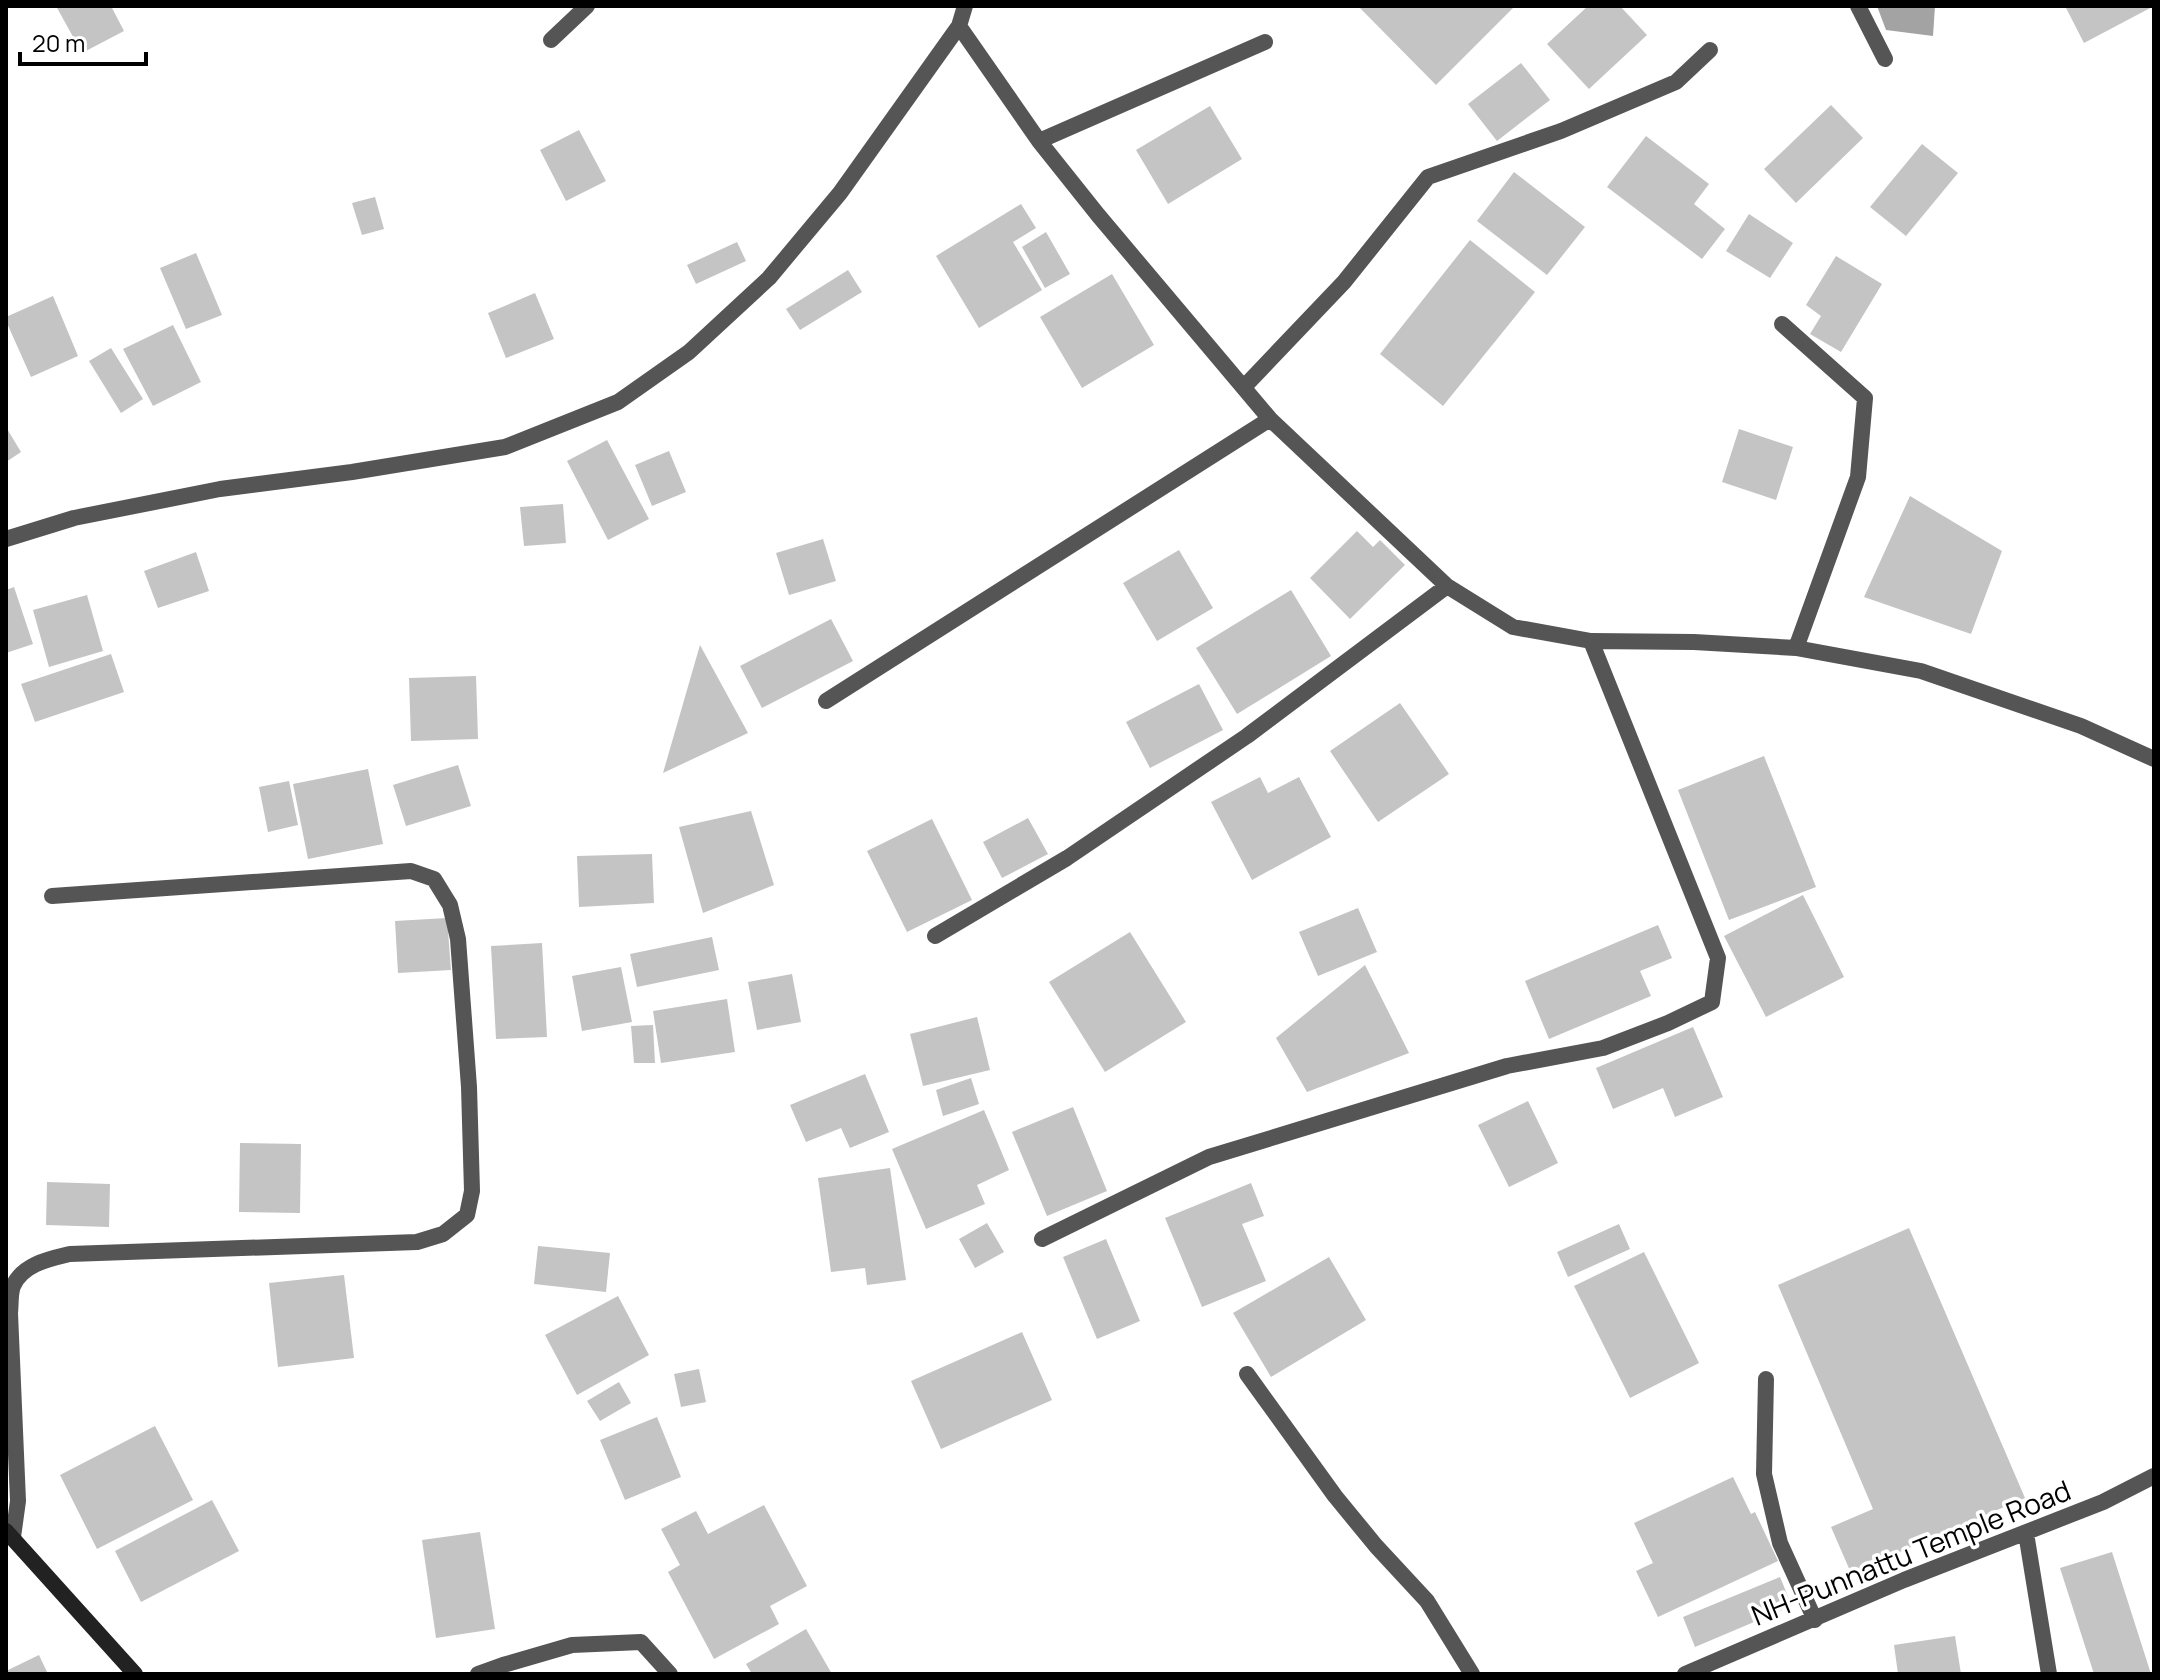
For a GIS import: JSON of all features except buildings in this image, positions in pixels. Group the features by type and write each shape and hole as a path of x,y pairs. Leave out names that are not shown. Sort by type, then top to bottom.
{"street":[{"path":"551,40 587,6"},
{"path":"6,539 74,518 220,489 352,472 505,447 618,402 689,352 769,278 840,193 959,26 965,6"},
{"path":"1858,6 1885,59"},
{"path":"959,26 1039,141 1270,419 1447,586 1513,627 1591,641 1694,642 1796,648 1921,671 2081,726 2154,759"},
{"path":"1039,141 1265,42"},
{"path":"1244,387 1344,282 1428,177 1561,131 1676,82 1710,50"},
{"path":"1782,324 1865,398 1858,477 1796,648"},
{"path":"826,701 1270,419"},
{"path":"935,936 1067,858 1247,736 1447,586"},
{"path":"1042,1239 1209,1157 1507,1066 1603,1048 1712,1002 1718,958 1591,641"},
{"path":"52,896 411,871 434,879 450,905 458,939 469,1087 472,1191 467,1215 443,1234 417,1242 70,1254 45,1260 23,1272 12,1288 10,1313 18,1501 9,1534 135,1674"},
{"path":"1247,1374 1335,1496 1427,1601 1472,1674"},
{"path":"1766,1379 1764,1474 1780,1543 1815,1620"},
{"name":"NH-Punnattu Temple Road","path":"1685,1674 1904,1580 2103,1502 2154,1476"},
{"path":"2026,1533 2049,1674"},
{"path":"478,1674 572,1645 641,1642 670,1674"}],"shaded area":[{"path":"1877,6 1935,6 1933,36 1886,30"}]}
